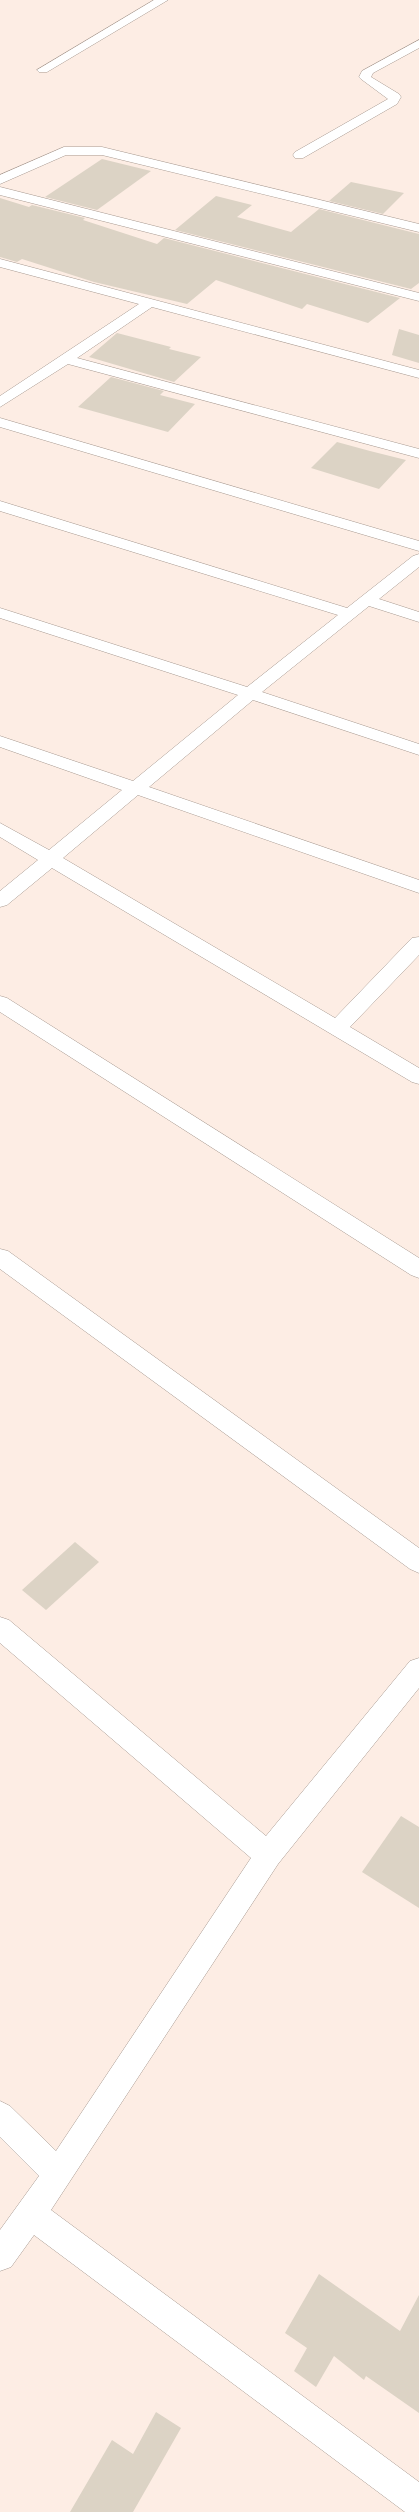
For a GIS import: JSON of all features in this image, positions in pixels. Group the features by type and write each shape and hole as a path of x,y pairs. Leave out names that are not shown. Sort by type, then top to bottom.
{"street":[{"path":"43,70 162,0"},
{"path":"299,155 392,101 395,97 392,94 370,84 365,77 368,71 419,43"},
{"path":"0,180 64,151 102,151 419,228"},
{"path":"0,191 419,297"},
{"path":"0,263 419,374"},
{"path":"0,402 151,302"},
{"path":"65,359 419,454"},
{"path":"0,422 419,546"},
{"path":"0,506 350,614"},
{"path":"0,901 250,693 419,559"},
{"path":"366,600 419,617"},
{"path":"0,613 250,693 419,750"},
{"path":"0,741 419,887"},
{"path":"0,829 52,858 419,1077"},
{"path":"337,1028 419,944"},
{"path":"0,1003 419,1269"},
{"path":"0,1257 419,1562"},
{"path":"0,1628 268,1855"},
{"path":"0,2256 58,2174 268,1855 414,1684"},
{"path":"0,2116 58,2174"},
{"path":"31,2214 419,2502"}],"building":[{"path":"102,159 151,171 97,210 45,197"},
{"path":"351,182 404,193 383,214 329,201"},
{"path":"216,196 252,205 237,217 291,232 319,209 419,234 419,283 411,289 175,230"},
{"path":"0,198 29,207 32,205 85,218 83,220 157,244 164,238 400,298 368,323 307,304 302,309 216,280 187,304 94,282 22,259 17,262 0,257"},
{"path":"399,329 419,335 419,363 392,355"},
{"path":"117,333 171,347 169,349 201,357 174,382 89,357"},
{"path":"111,377 164,391 160,395 195,404 168,432 78,407"},
{"path":"337,442 406,460 379,489 311,468"},
{"path":"75,1542 99,1562 46,1610 22,1590"},
{"path":"401,1816 419,1827 419,1908 362,1872"},
{"path":"319,2274 400,2331 419,2295 419,2413 366,2376 364,2380 334,2356 316,2387 294,2371 307,2348 285,2333"},
{"path":"156,2412 181,2428 133,2512 70,2512 112,2440 133,2454"}]}
